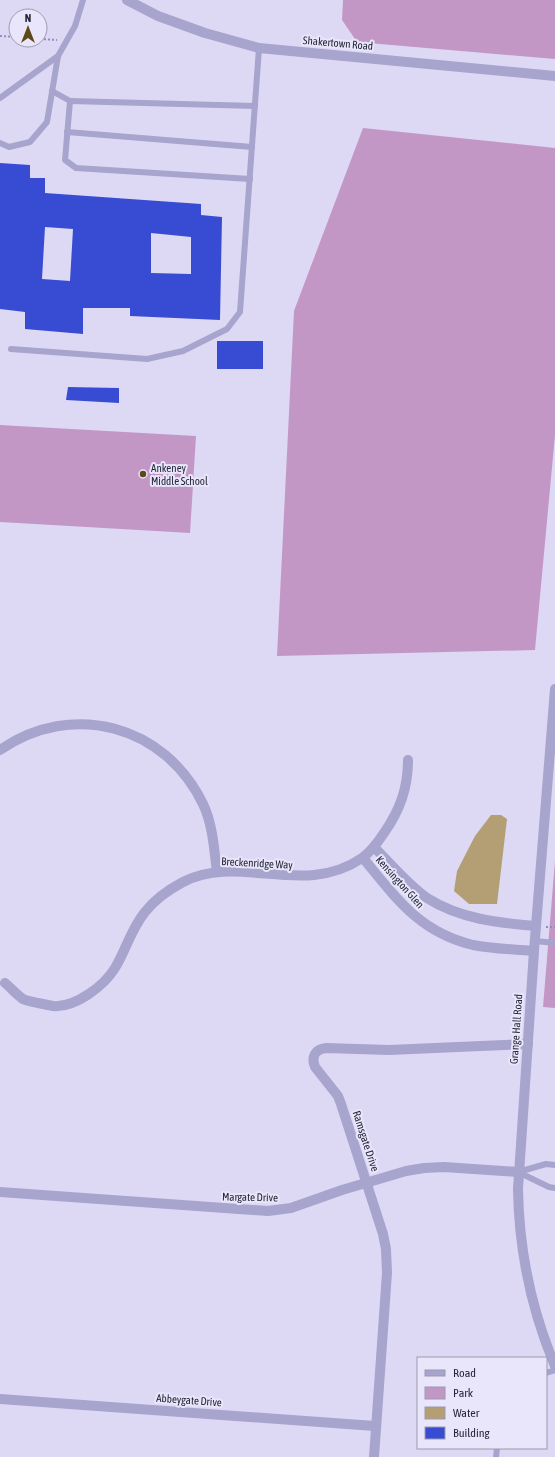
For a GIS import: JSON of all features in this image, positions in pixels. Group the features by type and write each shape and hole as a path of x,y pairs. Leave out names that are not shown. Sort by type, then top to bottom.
{"street":[{"name":"Shakertown Road","path":"128,0 158,16 205,34 260,48 555,76"},
{"name":"Grange Hall Road","path":"555,689 534,946 518,1172 518,1216 524,1262 540,1327 555,1366"},
{"path":"0,750 11,742 30,733 50,727 71,724 92,724 113,728 133,735 152,745 176,765 190,781 204,806 214,842 217,872"},
{"name":"Breckenridge Way","path":"5,983 24,1000 54,1006 67,1004 80,999 97,988 114,970 136,925 154,902 168,890 184,882 201,875 217,872 296,877 315,876 343,868 363,858 374,847 393,820 399,808 406,785 408,760"},
{"name":"Kensington Glen","path":"374,847 405,879 427,897 450,910 477,918 504,923 536,926"},
{"name":"Kensington Glen","path":"363,858 405,908 420,922 437,932 456,940 474,945 534,946"},
{"name":"Ramsgate Drive","path":"374,1457 387,1264 383,1234 340,1100 315,1067 313,1057 321,1048 389,1050 528,1044"},
{"name":"Margate Drive","path":"0,1192 268,1211 291,1208 406,1171 424,1168 444,1167 518,1172"},
{"name":"Abbeygate Drive","path":"0,1399 376,1426"}],"lane":[{"path":"0,143 9,147 30,142 47,122 58,56 74,26 83,0"},
{"path":"11,349 146,359 183,351 227,330 240,312 260,48"},
{"path":"0,98 58,56"},
{"path":"52,91 70,101 255,106"},
{"path":"70,101 65,160 76,168 250,180"},
{"path":"67,132 252,147"},
{"path":"534,946 555,943"},
{"path":"518,1172 546,1164 555,1165"},
{"path":"518,1172 548,1187 555,1188"}],"path":[{"path":"48,40 66,41"}],"green space":[{"path":"343,0 555,0 555,59 357,42 342,20"},
{"path":"363,128 555,148 555,435 535,650 277,656 294,311"},
{"path":"0,425 196,436 190,533 0,522"},
{"path":"555,861 555,1008 543,1007"}],"water":[{"path":"491,815 501,815 507,819 497,904 469,904 454,891 457,871 475,836"}],"building":[{"path":"0,163 30,165 30,178 45,178 45,193 201,204 201,215 222,217 220,320 130,316 130,308 83,308 83,334 25,329 25,312 0,309","holes":["45,227 73,229 70,281 42,279","151,233 191,237 191,274 151,273"]},
{"path":"217,341 263,341 263,369 217,369"},
{"path":"68,387 119,388 119,403 66,400"}],"place":[{"name":"Ankeney Middle School","path":"143,474"}]}
